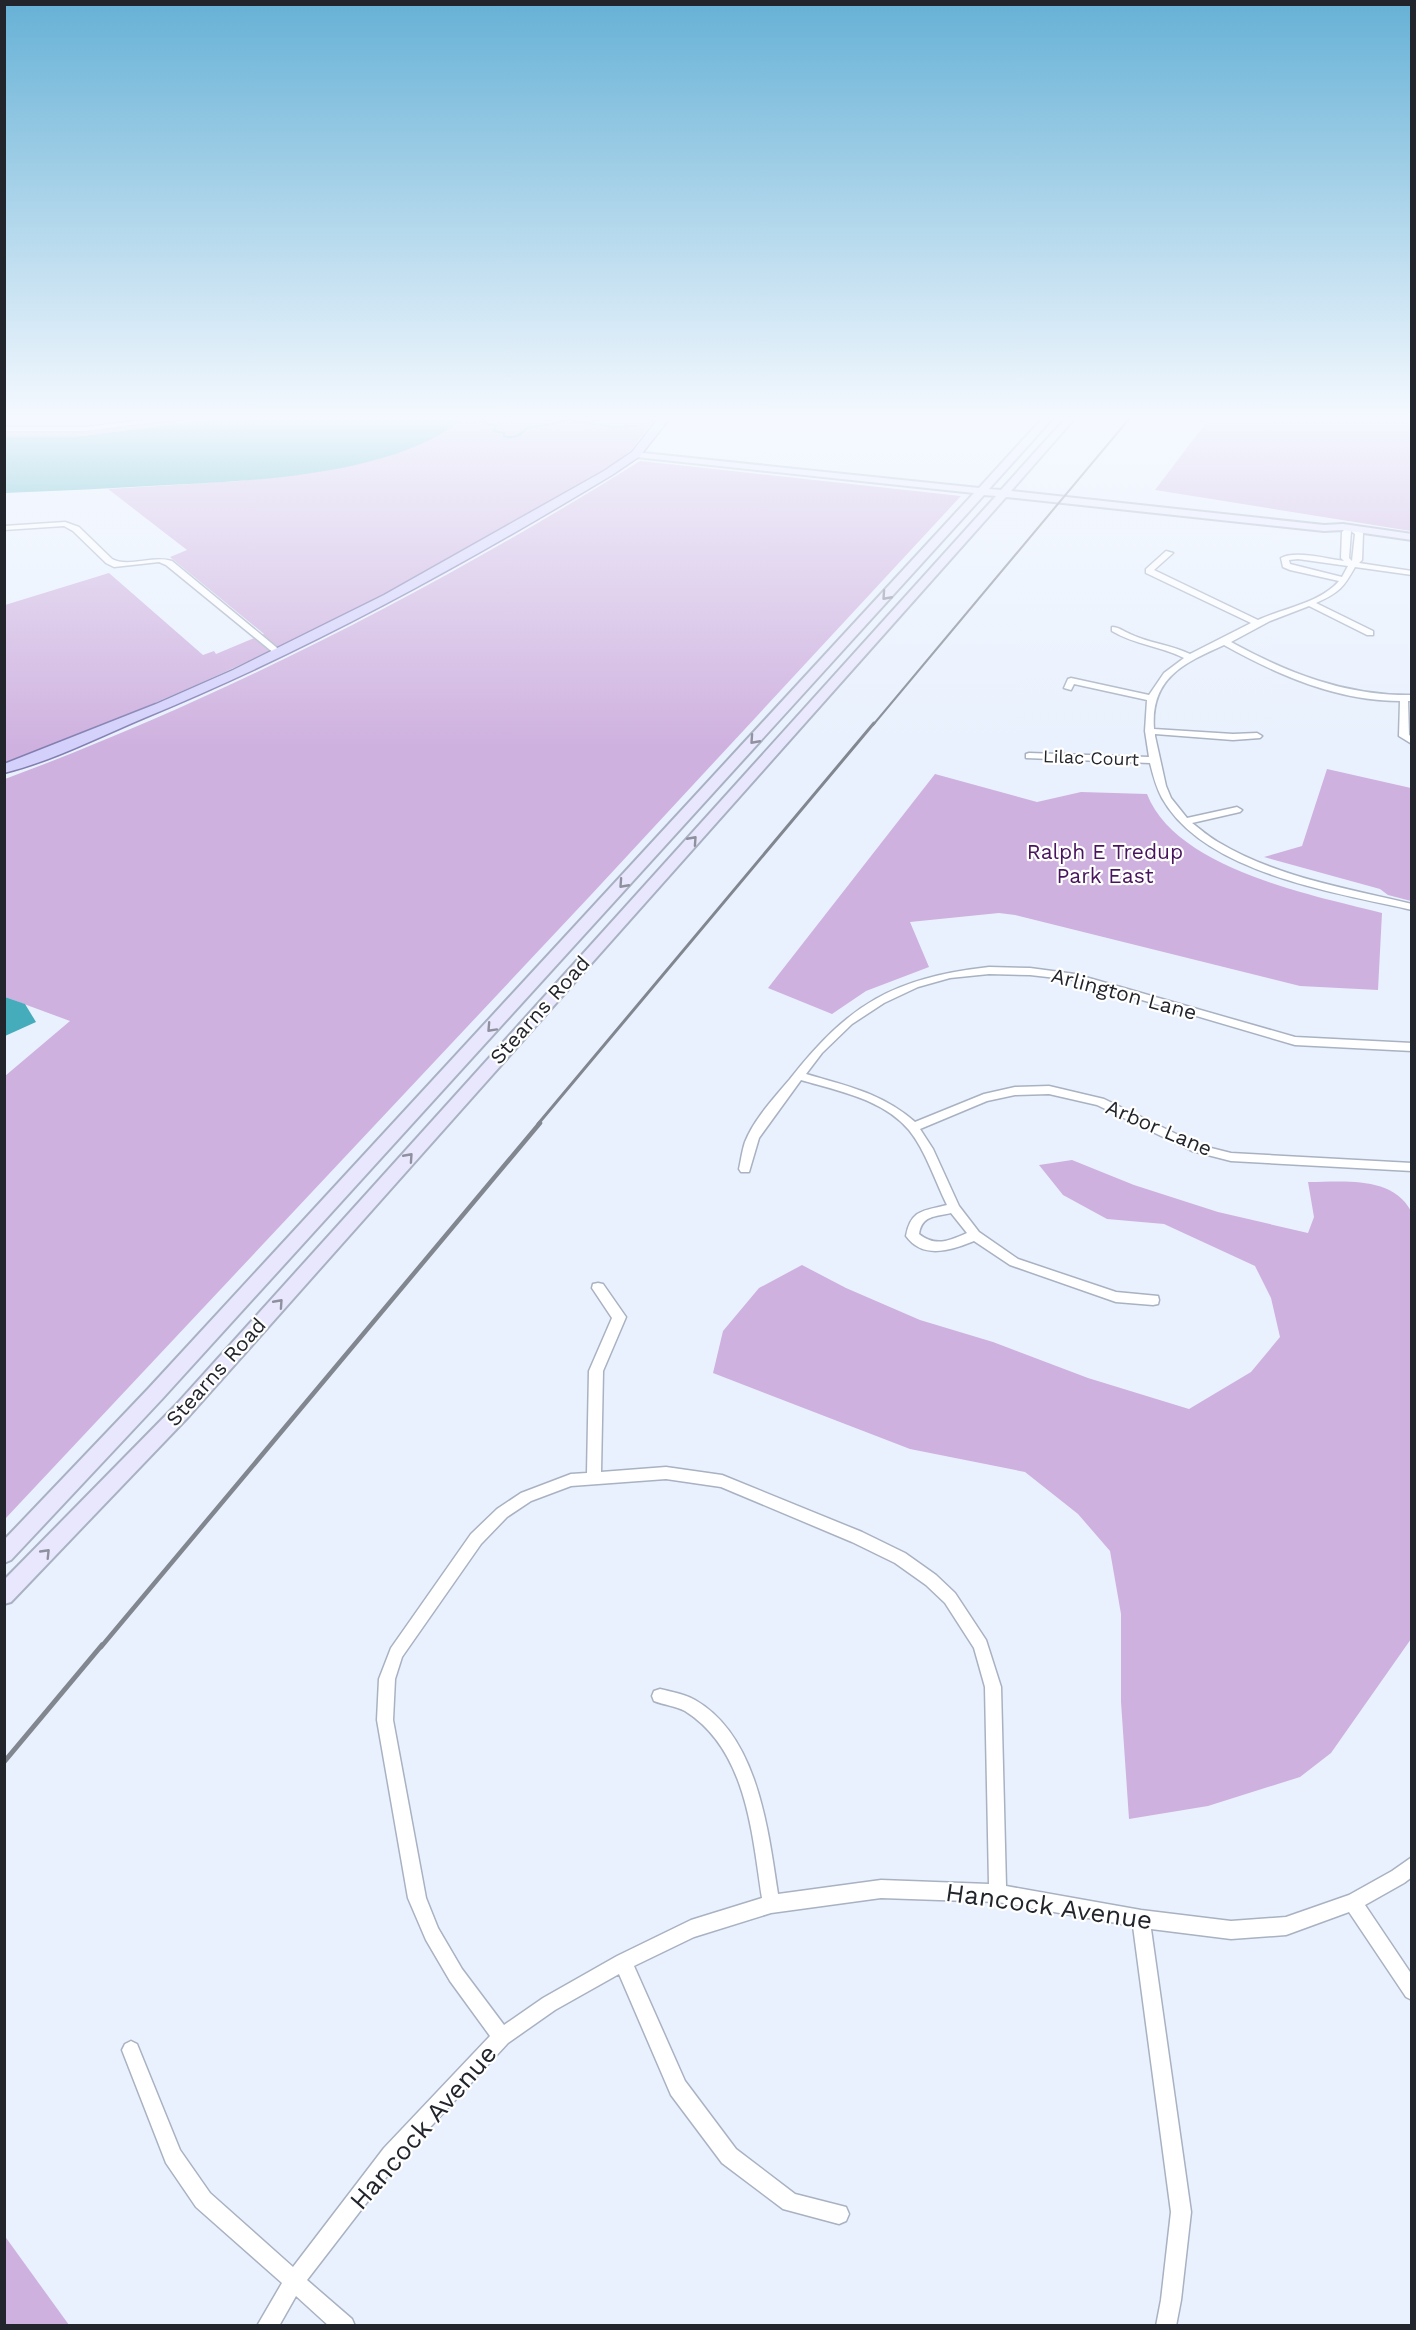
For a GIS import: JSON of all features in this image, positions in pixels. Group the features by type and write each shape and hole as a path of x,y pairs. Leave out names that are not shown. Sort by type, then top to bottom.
{"main road":[{"path":"4,769 126,722 278,652 433,573 513,528"},
{"name":"Stearns Road","path":"4,1554 959,528"},
{"name":"Stearns Road","path":"4,1594 182,1411 961,528"},
{"path":"1322,528 1347,528 1412,537"}],"street":[{"path":"73,528 109,561 117,565 160,560 169,563 278,652"},
{"path":"1352,565 1345,558 1347,528 1359,533 1358,560 1352,565 1345,580 1334,591 1258,623 1225,642 1189,657 1168,674 1151,698 1148,712 1154,760 1167,798 1186,822 1211,841 1269,872 1412,907"},
{"path":"1168,553 1149,571 1258,623"},
{"path":"1345,580 1288,567 1284,563 1285,558 1291,556 1412,573"},
{"path":"1310,603 1370,633"},
{"path":"1115,629 1131,639 1169,648 1189,657"},
{"path":"1225,642 1296,678 1343,690 1408,698 1404,736 1412,741"},
{"path":"1068,688 1071,681 1084,682 1151,698"},
{"path":"1149,731 1233,737 1257,736"},
{"name":"Lilac Court","path":"1029,756 1154,760"},
{"path":"1186,822 1237,810"},
{"name":"Arlington Lane","path":"746,1169 752,1140 816,1050 865,1007 898,991 931,979 981,971 1040,972 1075,977 1295,1041 1412,1047"},
{"path":"798,1075 870,1097 894,1110 913,1127 927,1149 954,1208 975,1235 1014,1262 1116,1297 1153,1300"},
{"name":"Arbor Lane","path":"913,1127 984,1098 1015,1091 1049,1090 1100,1102 1196,1148 1230,1157 1412,1167"},
{"path":"954,1208 921,1216 914,1225 912,1236 923,1246 941,1248 975,1235"},
{"path":"594,1476 596,1371 620,1317 598,1288"},
{"path":"502,2037 456,1975 432,1934 417,1898 385,1720 387,1679 396,1653 476,1539 502,1513 526,1497 562,1483 594,1476 666,1473 722,1481 846,1532 900,1558 932,1580 950,1598 981,1646 993,1687 998,1893"},
{"path":"660,1696 690,1705 718,1727 744,1773 760,1836 771,1904"},
{"name":"Hancock Avenue","path":"267,2325 294,2282 391,2155 502,2037 549,2004 623,1962 691,1929 771,1904 881,1889 998,1893 1141,1919 1231,1930 1286,1926 1353,1902 1398,1877 1412,1865"},
{"path":"1353,1902 1412,1991"},
{"path":"1141,1919 1181,2212 1172,2300 1166,2325"},
{"path":"623,1962 678,2088 729,2156 790,2202 839,2214"},
{"path":"131,2050 173,2156 203,2200 345,2325"}],"green space":[{"path":"158,528 507,528 395,589 241,665 5,765 5,605 109,573 203,655 214,651 216,654 264,634 170,557 187,550"},
{"path":"529,528 932,528 590,896 5,1519 5,1076 70,1021 5,997 5,779 88,747 250,675 409,595"},
{"path":"1391,528 1411,528 1411,531"},
{"path":"1327,769 1411,788 1411,901 1388,895 1380,889 1264,857 1302,846"},
{"name":"Ralph E Tredup Park East","path":"935,774 1037,802 1081,792 1147,794 1163,820 1186,842 1216,860 1249,875 1285,887 1382,913 1378,990 1300,986 1015,915 999,913 910,922 929,967 866,991 832,1014 768,988"},
{"path":"1072,1160 1134,1185 1218,1212 1308,1233 1314,1217 1308,1182 1351,1182 1379,1186 1403,1199 1411,1211 1411,1639 1331,1753 1300,1777 1208,1806 1129,1819 1121,1702 1121,1614 1110,1551 1078,1514 1025,1472 910,1449 713,1373 723,1331 759,1288 802,1265 846,1288 920,1320 993,1342 1088,1378 1189,1409 1251,1372 1280,1337 1271,1298 1255,1266 1164,1224 1107,1219 1063,1195 1039,1165"},
{"path":"4,2235 69,2325 5,2325"}],"water":[{"path":"5,997 25,1004 36,1022 5,1036"}],"railway":[{"path":"873,725 1038,528"},
{"path":"538,1124 874,723"},
{"path":"101,1647 540,1123"},
{"path":"4,1762 102,1645"}]}
